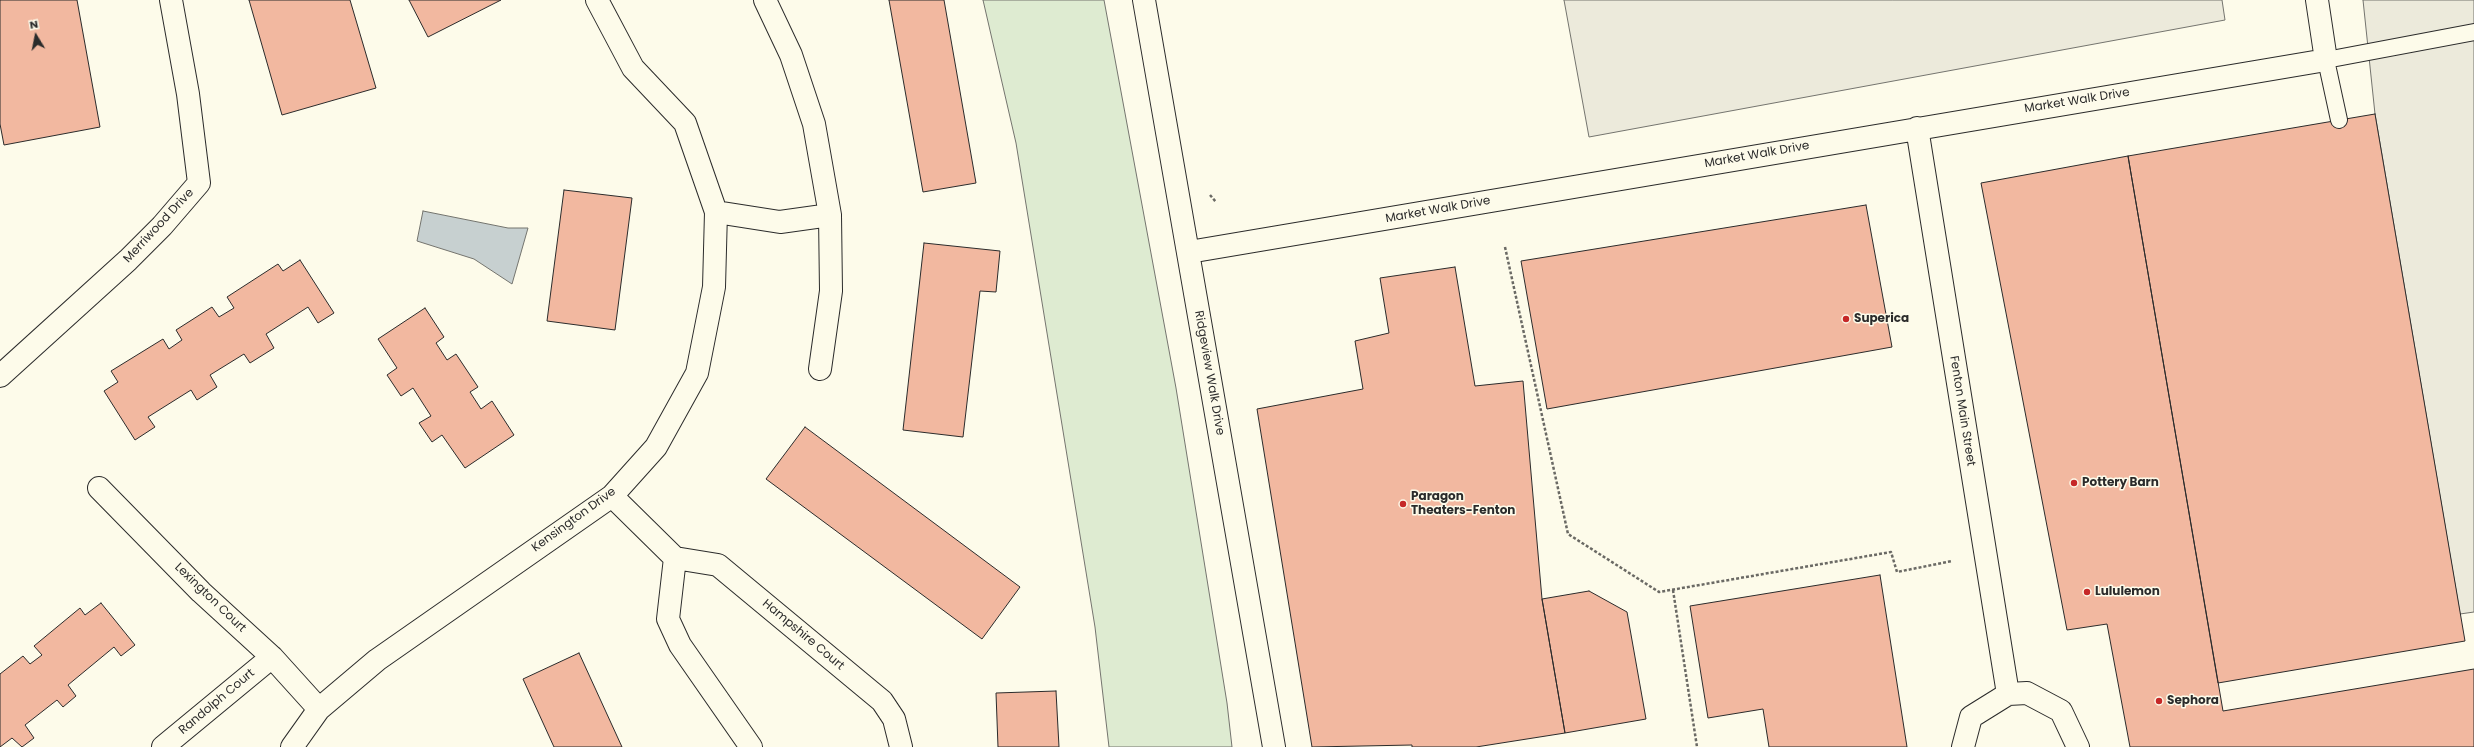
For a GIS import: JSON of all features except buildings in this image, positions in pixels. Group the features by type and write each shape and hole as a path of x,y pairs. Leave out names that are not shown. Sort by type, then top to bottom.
{"street":[{"name":"Merriwood Drive","path":"0,376 128,260 162,226 199,183 188,94 171,0"},
{"name":"Kensington Drive","path":"292,747 319,710 377,660 612,496 656,447 697,373 714,287 716,212 685,123 633,68 597,0"},
{"path":"765,0 791,55 814,124 830,215 831,291 820,369"},
{"name":"Ridgeview Walk Drive","path":"1144,0 1274,747"},
{"path":"2317,0 2326,60"},
{"name":"Market Walk Drive","path":"1189,252 2326,60"},
{"name":"Fenton Main Street","path":"1917,128 2008,694"},
{"path":"716,212 780,222 830,215"},
{"name":"Lexington Court","path":"99,488 201,592 272,657 319,710"},
{"path":"612,496 675,558 668,619 680,645 751,747"},
{"name":"Hampshire Court","path":"675,558 718,565 882,701 894,719 901,747"},
{"name":"Randolph Court","path":"163,747 272,657"},
{"path":"1963,747 1971,717 2008,694 2027,693 2061,711 2078,747"}],"lane":[{"path":"2339,120 2326,60 2474,32"}],"path":[{"path":"1505,246 1568,534 1659,592 1891,552 1897,572 1952,561"},
{"path":"1673,590 1698,747"}],"green space":[{"path":"983,0 1104,0 1176,388 1227,703 1232,747 1109,747 1095,627 1016,143"}],"shaded area":[{"path":"1564,0 2222,0 2225,20 1589,137"},
{"path":"2363,0 2474,0 2474,612 2460,614 2375,114"},
{"path":"423,211 508,228 528,228 512,284 474,259 417,241"}],"place":[{"name":"Superica","path":"1846,319"},
{"name":"Pottery Barn","path":"2074,483"},
{"name":"Paragon Theaters-Fenton","path":"1403,504"},
{"name":"Lululemon","path":"2087,592"},
{"name":"Sephora","path":"2159,701"}]}
